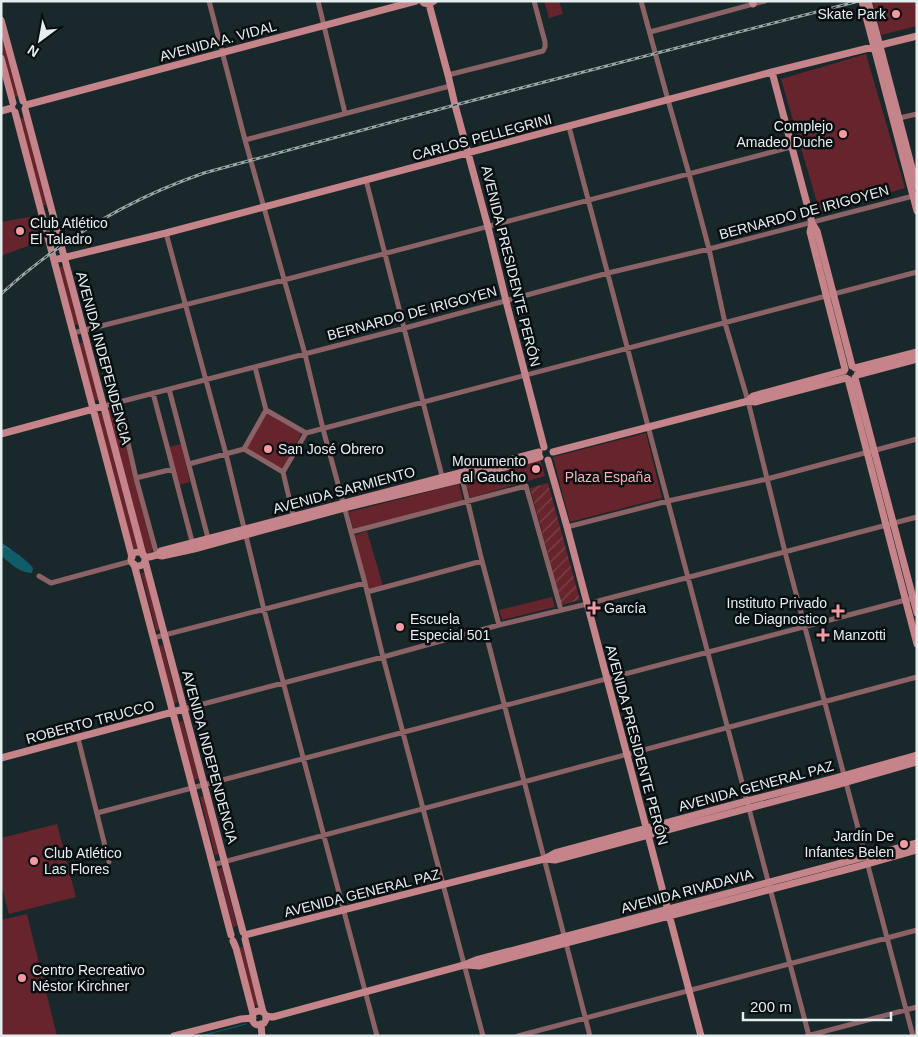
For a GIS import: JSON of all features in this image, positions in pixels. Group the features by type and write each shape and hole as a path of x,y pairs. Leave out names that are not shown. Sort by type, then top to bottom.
{"main road":[{"name":"AVENIDA A. VIDAL","path":"25,105 416,1"},
{"path":"862,1 877,47 896,119 917,211"},
{"path":"868,1 877,47"},
{"name":"AVENIDA PRESIDENTE PERÓN","path":"428,2 526,375 541,452"},
{"name":"AVENIDA INDEPENDENCIA","path":"1,20 265,1014"},
{"name":"CARLOS PELLEGRINI","path":"54,260 166,233 772,72 917,36"},
{"name":"AVENIDA INDEPENDENCIA","path":"1,58 253,1016"},
{"path":"772,72 812,223 810,232 830,295 889,524 917,613"},
{"path":"1,111 14,108 21,113 25,105 17,100 14,108"},
{"path":"896,119 917,187"},
{"path":"850,373 917,352"},
{"path":"553,452 748,401 753,396 917,359"},
{"name":"BERNARDO DE IRIGOYEN","path":"1,434 104,406"},
{"path":"550,448 553,452 548,460 544,460 541,452 550,448"},
{"name":"AVENIDA SARMIENTO","path":"144,558 158,555 161,551 193,546 462,476 541,452"},
{"name":"AVENIDA PRESIDENTE PERÓN","path":"548,460 700,1036"},
{"path":"136,553 140,553 144,558 141,566 137,566 132,561 136,553"},
{"path":"912,598 917,644"},
{"name":"ROBERTO TRUCCO","path":"1,758 184,709"},
{"name":"AVENIDA GENERAL PAZ","path":"846,778 917,755"},
{"name":"AVENIDA GENERAL PAZ","path":"244,935 544,859 555,860 748,804 846,778 917,762"},
{"name":"AVENIDA RIVADAVIA","path":"265,1014 273,1017 366,993 476,960 565,939 866,860 917,843"},
{"name":"AVENIDA RIVADAVIA","path":"866,860 917,850"},
{"path":"235,930 239,930 244,935 241,943 237,943 232,938 235,930"},
{"path":"174,1036 253,1016 258,1011 265,1014 265,1021 261,1024 262,1036"},
{"path":"253,1016 255,1023 261,1024"}],"street":[{"path":"209,1 245,140 305,354 323,429 483,1036"},
{"path":"318,1 345,113"},
{"path":"448,75 543,51 546,47 534,1"},
{"path":"642,1 709,250 725,323 748,401 785,552 913,1036"},
{"path":"650,32 765,1"},
{"path":"245,140 450,86"},
{"path":"896,119 917,114"},
{"path":"569,127 808,1036 917,1007"},
{"path":"73,333 385,254 791,147"},
{"path":"366,180 443,480"},
{"name":"BERNARDO DE IRIGOYEN","path":"104,406 608,273 709,250 915,196"},
{"path":"166,233 226,454 264,610 377,1036"},
{"path":"266,410 306,433 917,272"},
{"path":"189,464 244,449 266,410 255,367"},
{"path":"170,389 209,542"},
{"path":"153,393 193,546"},
{"path":"119,403 136,478 158,555"},
{"path":"294,519 283,472 306,433"},
{"path":"567,527 668,501 767,479 917,439"},
{"path":"244,449 283,472"},
{"path":"136,478 173,469"},
{"path":"462,476 498,625"},
{"path":"351,532 526,486 561,610"},
{"path":"184,709 383,658 498,625 688,578 917,517"},
{"path":"39,576 51,583 132,561"},
{"path":"367,592 482,561"},
{"path":"153,638 365,583"},
{"path":"97,813 912,598"},
{"path":"485,630 590,1036"},
{"path":"212,865 917,678"},
{"path":"78,738 109,862"},
{"path":"518,1036 917,930"}],"green space":[{"path":"544,1 559,1 563,14 549,18"},
{"name":"Skate Park","path":"917,1 917,26 881,35 873,2"},
{"path":"1,30 19,96 14,97 1,48"},
{"name":"Complejo Amadeo Duche","path":"866,54 905,188 820,213 781,79"},
{"path":"25,117 47,204 43,206 20,119"},
{"name":"Club Atlético El Taladro","path":"35,216 41,241 1,256 1,222"},
{"path":"64,266 79,324 74,325 59,267"},
{"path":"83,342 99,400 94,401 79,344"},
{"path":"116,407 153,549 150,553 146,554 107,410"},
{"path":"102,412 138,548 133,549 98,414"},
{"path":"268,414 300,432 301,435 281,468 248,450 247,447"},
{"name":"Plaza España","path":"646,433 662,498 570,522 553,457"},
{"path":"181,444 190,482 179,485 169,447"},
{"path":"540,459 545,476 470,498 465,481"},
{"path":"548,483 580,600 562,605 530,488"},
{"path":"459,484 463,500 353,529 349,512"},
{"path":"367,531 383,586 369,589 353,536"},
{"path":"145,572 160,630 156,631 141,573"},
{"path":"552,597 555,607 502,620 499,610"},
{"path":"163,645 178,702 174,704 159,646"},
{"path":"183,721 199,779 194,780 179,722"},
{"path":"204,796 219,854 215,855 200,797"},
{"name":"Club Atlético Las Flores","path":"57,824 76,897 9,914 1,884 1,838"},
{"path":"222,868 237,926 233,927 218,869"},
{"name":"Centro Recreativo Néstor Kirchner","path":"27,914 57,1036 1,1036 1,920"},
{"path":"243,947 258,1005 254,1006 239,948"}],"water":[{"path":"1,542 22,557 33,568 32,573 19,569 1,556"}],"waterway":[{"path":"201,1036 246,1024"}],"railway":[{"path":"1,294 47,256 96,223 149,195 204,173 455,105 859,1"}],"place":[{"name":"Skate Park","path":"896,14"},
{"name":"Complejo Amadeo Duche","path":"843,134"},
{"name":"Club Atlético El Taladro","path":"20,231"},
{"name":"San José Obrero","path":"268,449"},
{"name":"Monumento al Gaucho","path":"536,469"},
{"name":"García","path":"594,608"},
{"name":"Instituto Privado de Diagnostico","path":"838,611"},
{"name":"Escuela Especial 501","path":"400,627"},
{"name":"Manzotti","path":"823,635"},
{"name":"Jardín De Infantes Belen","path":"904,844"},
{"name":"Club Atlético Las Flores","path":"34,861"},
{"name":"Centro Recreativo Néstor Kirchner","path":"22,978"}]}
